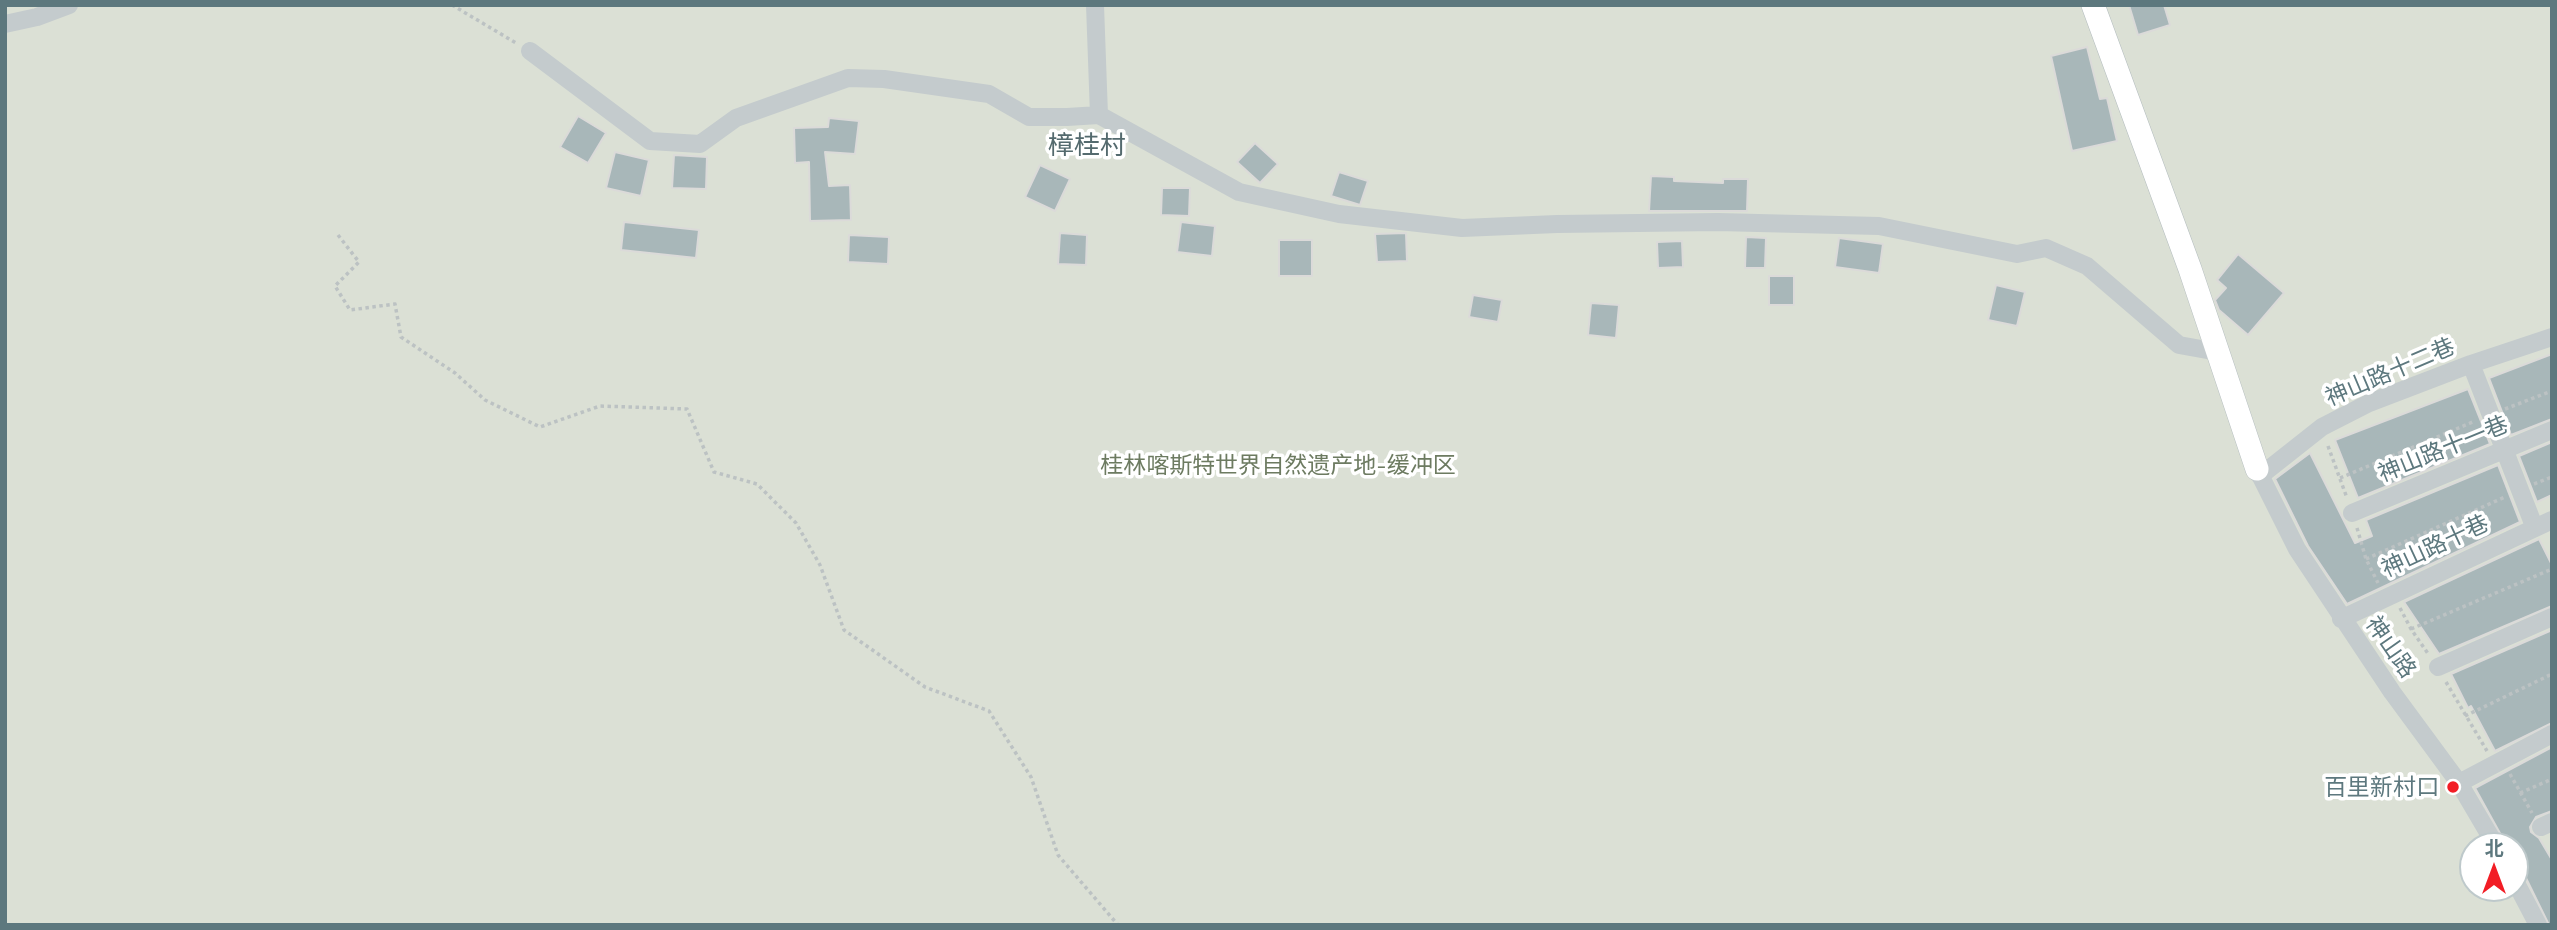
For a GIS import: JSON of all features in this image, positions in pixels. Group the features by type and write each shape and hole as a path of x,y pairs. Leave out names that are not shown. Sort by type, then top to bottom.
{"main road":[{"path":"2093,5 2190,269 2259,472"}],"street":[{"path":"5,24 37,18 69,5"},
{"path":"1096,5 1099,115"},
{"path":"530,51 650,141 700,144 736,118 848,78 884,79 989,94 1030,117 1099,115 1239,192 1339,214 1462,228 1718,222 1879,226 2017,254 2046,248 2087,266 2179,345 2218,352"},
{"name":"神山路十二巷","path":"2259,472 2322,427 2369,403 2552,337"},
{"path":"2471,364 2521,491 2546,525"},
{"name":"神山路十一巷","path":"2352,513 2552,430"},
{"name":"神山路","path":"2259,472 2297,549 2341,619 2459,783 2488,832"},
{"name":"神山路十巷","path":"2341,619 2546,525"},
{"path":"2438,667 2552,617"},
{"path":"2459,783 2552,734"},
{"path":"2526,902 2538,925"}],"path":[{"path":"452,5 530,51"},
{"path":"338,235 359,262 335,286 350,310 395,304 401,337 455,373 485,400 540,427 600,406 687,409 715,472 757,484 796,523 820,565 844,630 925,687 989,711 1031,777 1058,855 1118,925"},
{"path":"2339,478 2552,391"},
{"path":"2366,559 2552,477"},
{"path":"2411,629 2552,569"},
{"path":"2465,716 2552,674"},
{"path":"2501,760 2520,793 2546,825"},
{"path":"2520,793 2552,779"}],"green space":[{"name":"桂林喀斯特世界自然遗产地-缓冲区","path":"5,5 2552,5 2552,925 5,925"}],"building":[{"path":"2129,5 2164,5 2170,25 2138,35"},
{"path":"2087,47 2100,99 2107,98 2117,141 2072,151 2051,56"},
{"path":"578,116 606,133 588,163 560,147"},
{"path":"829,118 859,121 855,154 825,152 829,186 850,185 851,220 810,221 809,162 795,163 794,128 828,127"},
{"path":"1255,143 1278,164 1260,183 1237,162"},
{"path":"615,152 649,160 641,196 606,188"},
{"path":"674,155 707,157 706,189 672,188"},
{"path":"1040,165 1070,179 1055,211 1025,197"},
{"path":"1339,172 1368,181 1360,205 1331,196"},
{"path":"1651,176 1674,177 1674,181 1723,183 1723,179 1748,179 1747,211 1649,211"},
{"path":"1162,188 1190,188 1189,216 1161,215"},
{"path":"624,222 699,230 696,258 621,250"},
{"path":"1181,222 1215,226 1212,256 1177,252"},
{"path":"1060,233 1087,235 1086,265 1058,264"},
{"path":"1406,233 1407,261 1377,262 1375,234"},
{"path":"849,235 889,237 888,264 848,262"},
{"path":"1746,237 1766,238 1765,268 1745,268"},
{"path":"1839,238 1883,244 1879,273 1835,267"},
{"path":"1279,240 1312,240 1312,276 1279,276"},
{"path":"1682,241 1683,267 1658,268 1657,242"},
{"path":"2238,254 2284,293 2248,335 2219,310 2215,300 2226,288 2217,280"},
{"path":"1769,276 1794,276 1794,305 1769,305"},
{"path":"1996,285 2025,292 2017,326 1988,320"},
{"path":"1473,295 1502,300 1498,322 1469,317"},
{"path":"1591,303 1619,305 1616,338 1588,335"},
{"path":"2552,354 2552,419 2511,435 2489,378"},
{"path":"2468,389 2490,444 2358,498 2335,440"},
{"path":"2552,442 2552,495 2537,502 2519,456"},
{"path":"2310,453 2355,543 2372,536 2366,520 2498,465 2520,522 2347,604 2308,546 2275,479"},
{"path":"2539,539 2552,565 2552,606 2439,654 2404,602"},
{"path":"2552,630 2552,723 2495,751 2471,706 2468,708 2451,674"},
{"path":"2552,747 2552,811 2536,817 2530,827 2552,860 2552,925 2549,925 2529,884 2529,832 2499,832 2475,788"}],"place":[{"name":"百里新村口","path":"2453,787"}],"district":[{"name":"樟桂村","path":"1087,145"}]}
